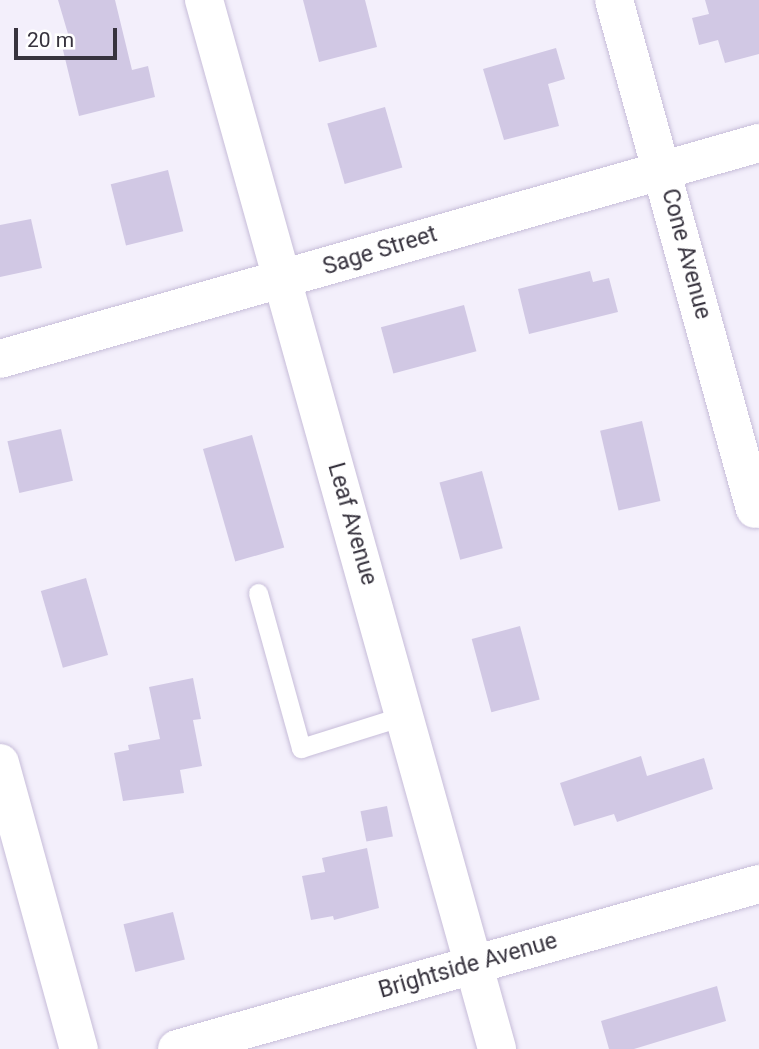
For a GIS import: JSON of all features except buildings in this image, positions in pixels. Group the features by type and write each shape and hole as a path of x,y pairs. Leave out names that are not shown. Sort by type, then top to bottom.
{"street":[{"name":"Leaf Avenue","path":"204,0 406,715 497,1049"},
{"name":"Cone Avenue","path":"614,0 755,509"},
{"name":"Sage Street","path":"0,359 759,143"},
{"path":"0,763 79,1049"},
{"name":"Brightside Avenue","path":"177,1049 759,884"}],"lane":[{"path":"258,593 301,748 406,715"}]}
